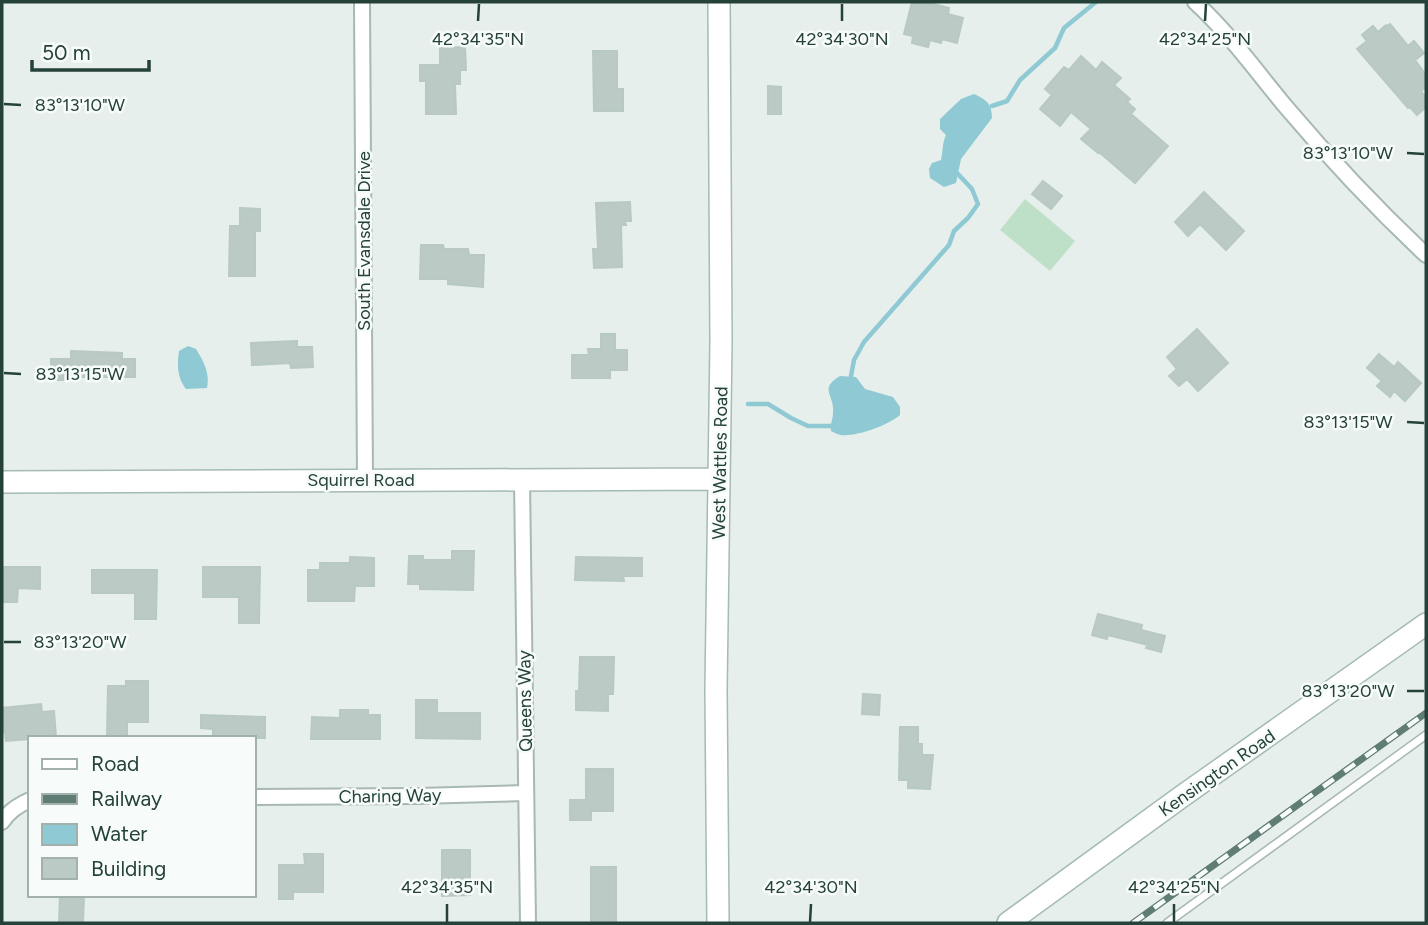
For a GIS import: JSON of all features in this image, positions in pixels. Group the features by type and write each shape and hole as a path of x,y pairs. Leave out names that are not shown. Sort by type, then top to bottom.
{"street":[{"name":"South Evansdale Drive","path":"362,2 365,480"},
{"name":"West Wattles Road","path":"718,923 716,689 721,259 719,2"},
{"path":"1195,2 1232,41 1336,163 1426,255"},
{"name":"Squirrel Road","path":"2,482 719,479"},
{"name":"Queens Way","path":"522,480 528,923"},
{"name":"Kensington Road","path":"1008,923 1426,624"},
{"name":"Charing Way","path":"256,797 526,793"},
{"path":"2,822 17,806 28,801"}],"lane":[{"path":"1167,923 1426,735"}],"green space":[{"path":"1025,199 1075,241 1050,271 1000,230"}],"water":[{"path":"974,94 988,103 992,118 961,159 956,183 944,187 930,178 929,169 932,163 941,160 946,135 940,129 940,119 961,99"},
{"path":"188,346 196,349 204,363 208,377 207,388 186,389 181,380 179,351"},
{"path":"840,376 856,377 865,389 893,397 900,407 900,415 872,430 847,435 831,431 833,407 829,389 833,381"}],"building":[{"path":"912,2 949,8 948,14 963,18 957,43 942,39 941,43 930,40 928,47 912,43 913,36 904,34"},
{"path":"1390,24 1408,46 1414,41 1424,53 1415,60 1426,75 1426,87 1421,91 1426,98 1426,107 1417,115 1357,49 1367,41 1362,35 1373,26 1378,32"},
{"path":"465,47 466,70 460,70 460,84 455,84 456,114 426,114 426,81 420,81 420,65 440,65 440,48"},
{"path":"593,51 617,51 617,89 623,89 623,111 594,111"},
{"path":"1081,56 1096,70 1102,62 1121,78 1114,85 1130,99 1127,102 1135,109 1131,114 1168,146 1135,183 1081,139 1091,129 1071,112 1060,126 1040,109 1052,95 1045,89 1064,67 1069,70"},
{"path":"768,86 781,87 781,114 768,114"},
{"path":"1043,181 1062,196 1051,209 1032,194"},
{"path":"1204,192 1244,231 1226,250 1200,224 1188,236 1175,222"},
{"path":"630,202 631,221 625,221 626,225 621,225 622,267 594,268 593,249 598,249 596,203"},
{"path":"240,208 260,209 260,231 255,231 255,276 229,276 230,226 240,226"},
{"path":"421,245 443,245 444,249 468,249 469,255 484,255 483,287 448,284 448,279 420,279"},
{"path":"1197,329 1228,363 1198,391 1187,379 1179,386 1169,376 1177,369 1167,357"},
{"path":"601,334 615,334 615,350 627,350 627,370 610,370 610,378 572,378 572,355 589,355 588,349 601,349"},
{"path":"297,341 297,347 312,347 313,367 291,368 290,363 252,365 251,343"},
{"path":"71,351 122,353 122,359 135,359 135,377 76,377 76,380 58,380 58,371 51,371 51,359 71,359"},
{"path":"1379,354 1394,367 1398,362 1421,383 1405,401 1394,391 1390,397 1377,386 1382,381 1367,368"},
{"path":"452,551 474,551 473,590 420,589 420,584 408,584 409,556 423,556 423,560 452,560"},
{"path":"350,557 374,558 374,586 355,586 354,601 308,601 308,570 320,570 320,563 350,563"},
{"path":"576,557 642,558 642,576 623,576 624,581 575,580"},
{"path":"2,567 40,567 40,589 18,588 17,602 2,602"},
{"path":"203,567 260,567 259,623 239,623 239,597 203,597"},
{"path":"92,570 157,570 156,619 135,619 135,593 92,593"},
{"path":"1098,614 1142,625 1141,630 1165,636 1161,652 1146,648 1148,645 1108,635 1107,639 1092,635"},
{"path":"580,657 614,657 613,694 608,694 608,711 576,710"},
{"path":"126,681 148,681 148,722 127,722 127,736 107,736 108,686 126,686"},
{"path":"863,694 880,695 879,715 862,714"},
{"path":"416,700 437,700 437,713 480,713 480,739 416,738"},
{"path":"41,704 42,712 54,711 56,736 28,736 28,739 6,741 5,732 2,732 2,708"},
{"path":"340,710 368,710 368,715 380,715 380,739 311,739 312,717 340,718"},
{"path":"201,715 265,717 265,738 213,736 213,729 201,728"},
{"path":"900,727 918,727 918,744 922,744 922,755 933,755 930,789 908,788 908,780 899,780"},
{"path":"586,769 613,769 613,811 591,811 591,820 570,820 570,800 586,800"},
{"path":"442,850 470,850 470,895 442,896"},
{"path":"304,854 323,854 323,892 293,892 293,899 279,899 279,865 305,865"},
{"path":"591,867 616,867 616,923 591,923"},
{"path":"60,897 84,897 83,923 59,923"}],"waterway":[{"path":"992,106 1007,101 1020,80 1055,48 1064,28 1096,2"},
{"path":"851,376 854,360 864,342 949,245 954,231 978,204 972,189 958,174"},
{"path":"748,404 768,404 808,426 831,426"}],"railway":[{"path":"1133,923 1426,713"}]}
